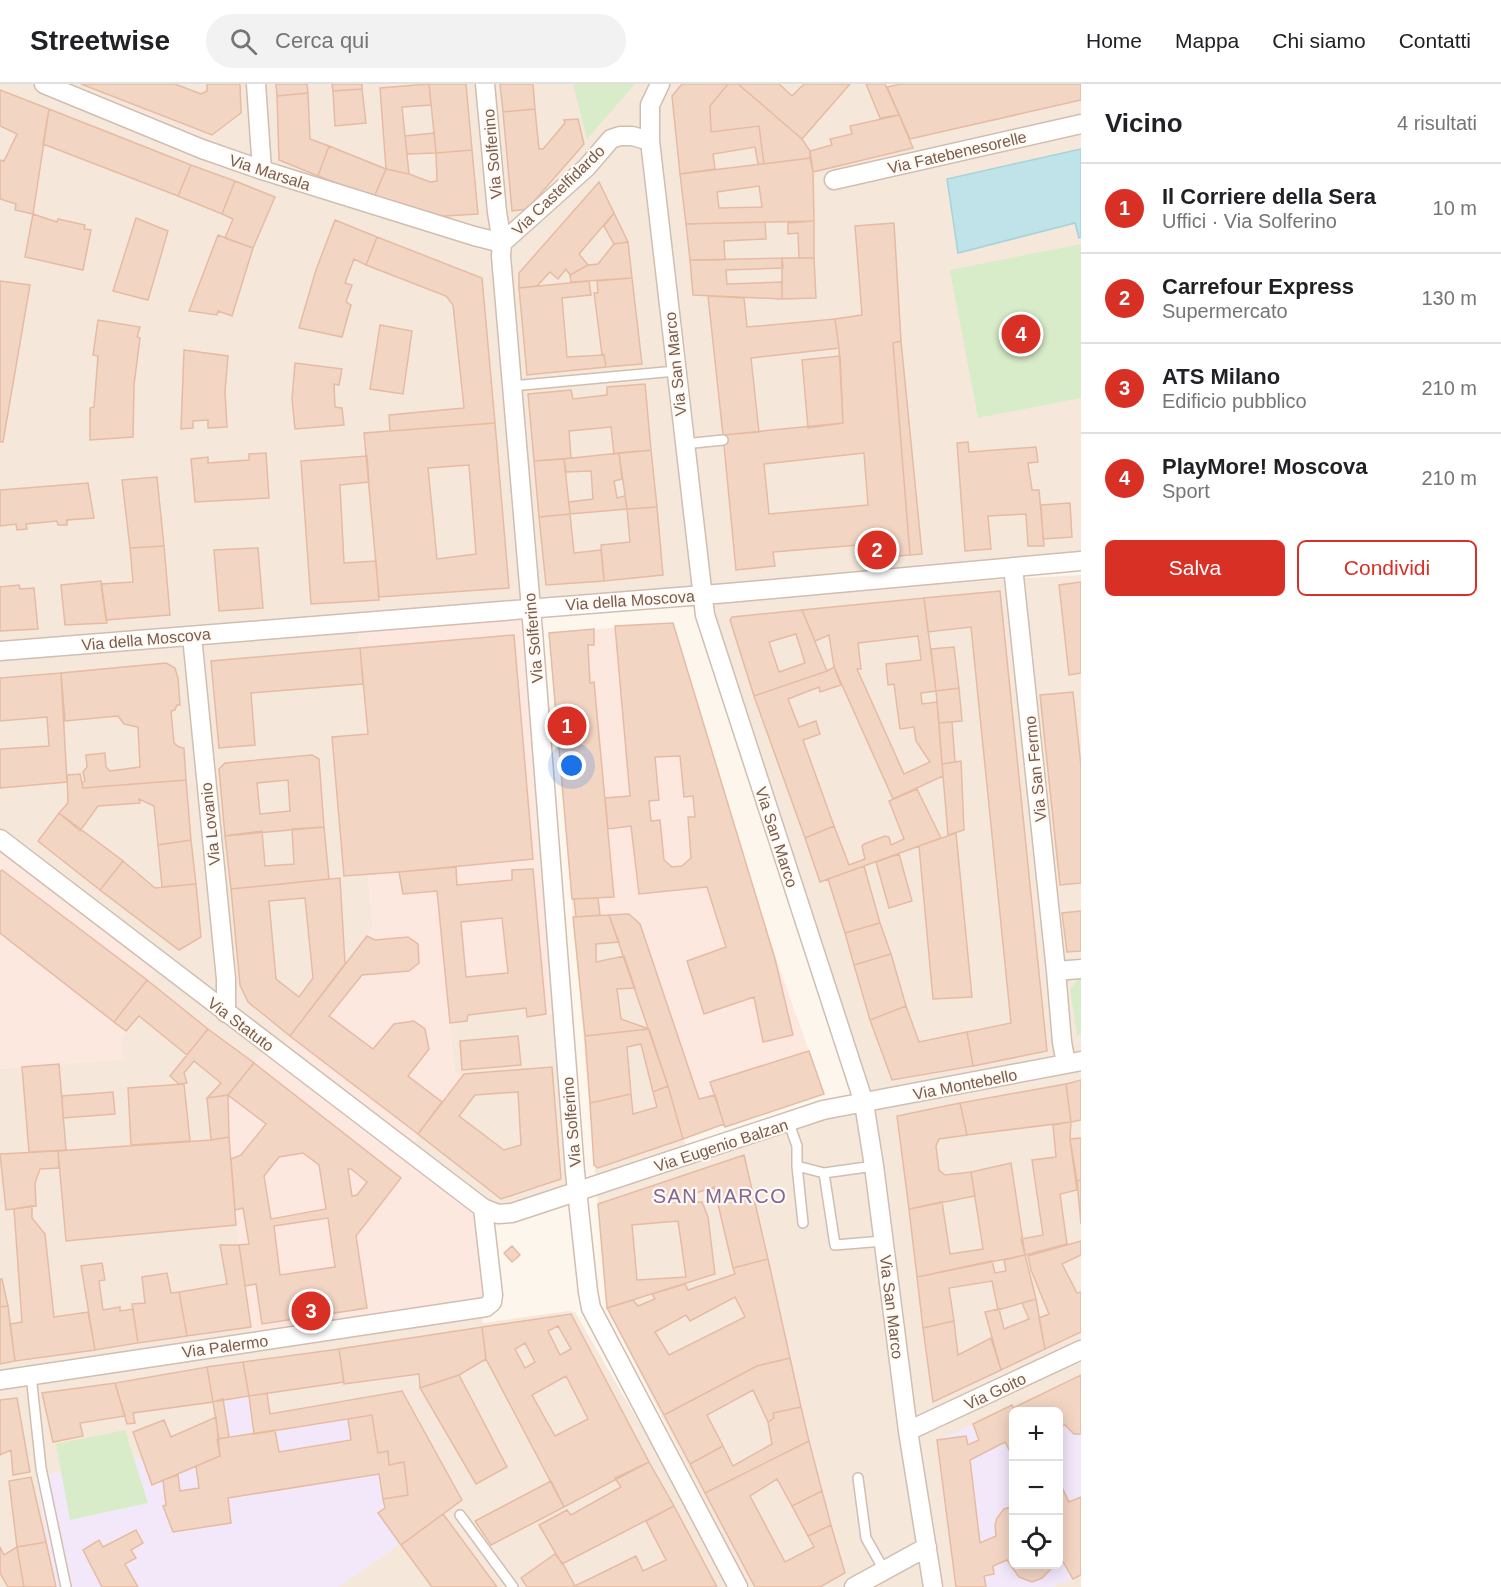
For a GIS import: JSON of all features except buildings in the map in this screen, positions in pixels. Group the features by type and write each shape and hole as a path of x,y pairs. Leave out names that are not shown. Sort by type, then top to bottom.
{"street":[{"name":"Via Marsala","path":"44,84 202,149 262,170 502,243"},
{"path":"256,84 262,170"},
{"name":"Via Solferino","path":"486,84 496,212 502,243 501,256 588,1292 591,1308 738,1587"},
{"name":"Via San Marco","path":"660,84 650,105 650,141 701,595 705,615 864,1103 908,1431 933,1587"},
{"name":"Via Fatebenesorelle","path":"834,180 1081,124"},
{"name":"Via Castelfidardo","path":"502,243 587,167 611,140 620,136 632,136 650,141"},
{"name":"Via della Moscova","path":"0,651 701,595 1081,561"},
{"name":"Via San Fermo","path":"1013,567 1062,1042 1074,1063"},
{"name":"Via Lovanio","path":"192,636 226,979 226,1013"},
{"name":"Via Statuto","path":"0,839 483,1208"},
{"path":"1056,971 1081,969"},
{"name":"Via Montebello","path":"864,1103 1074,1063"},
{"name":"Via Eugenio Balzan","path":"483,1208 498,1214 512,1213 823,1110 864,1103"},
{"name":"Via Palermo","path":"0,1380 486,1307 492,1302 494,1295 483,1208"},
{"name":"Via Goito","path":"908,1431 1081,1350"},
{"path":"854,1587 927,1546"}],"lane":[{"path":"512,386 676,370"},
{"path":"684,444 723,440"},
{"path":"789,1123 797,1146 803,1223"},
{"path":"797,1166 824,1173 874,1166"},
{"path":"824,1173 835,1245 883,1241"},
{"path":"31,1375 41,1468 66,1587"},
{"path":"858,1478 866,1538 884,1570"},
{"path":"460,1515 513,1587"}],"shaded area":[{"path":"0,84 484,84 529,607 0,649"},
{"path":"485,84 1081,84 1081,552 533,607"},
{"path":"1081,575 1081,1587 748,1587 607,1308 573,917 609,915 668,1086 683,1139 690,1151 867,1099 704,596"},
{"path":"529,610 561,1014 527,1017 525,1008 468,1015 467,1021 450,1023 454,1071 461,1077 407,1149 277,1050 373,928 368,874 344,876 332,737 368,733 358,623"},
{"path":"358,623 368,734 332,737 368,874 373,928 277,1050 0,838 0,653"},
{"path":"673,623 772,947 809,1051 711,1082 715,1095 699,1099 640,924 629,914 573,917 549,633"},
{"path":"0,840 159,963 114,1022 126,1031 120,1040 124,1059 0,1069"},
{"path":"159,963 268,1047 229,1137 236,1225 253,1341 0,1379 0,1069 123,1059 114,1022"},
{"path":"526,1008 546,1014 561,1014 570,1186 483,1211 408,1149 461,1077 454,1071 450,1023 468,1015"},
{"path":"268,1047 482,1211 493,1304 253,1341 236,1225 228,1095"},
{"path":"480,1309 483,1323 568,1311 575,1312 734,1587 0,1587 0,1381"},
{"path":"207,1367 249,1396 254,1434 372,1415 447,1475 462,1500 339,1587 56,1587 36,1479 43,1475 143,1458 152,1485 220,1456"},
{"path":"1081,1375 1081,1575 1054,1587 956,1587 937,1440 1009,1410 1009,1569 1063,1569 1063,1407 1015,1407"}],"green space":[{"path":"573,84 635,84 587,139"},
{"path":"1081,244 1081,398 978,418 950,270"},
{"path":"1081,975 1081,1034 1077,1035 1070,989"},
{"path":"125,1430 148,1503 70,1520 56,1444"}],"water":[{"path":"1081,149 1081,237 1079,238 1075,223 958,253 947,179"}],"place":[{"name":"PlayMore! Moscova","path":"1021,334"},
{"name":"Carrefour Express","path":"877,550"},
{"name":"Il Corriere della Sera","path":"567,726"},
{"name":"ATS Milano","path":"311,1311"}],"district":[{"name":"SAN MARCO","path":"720,1196"}]}
